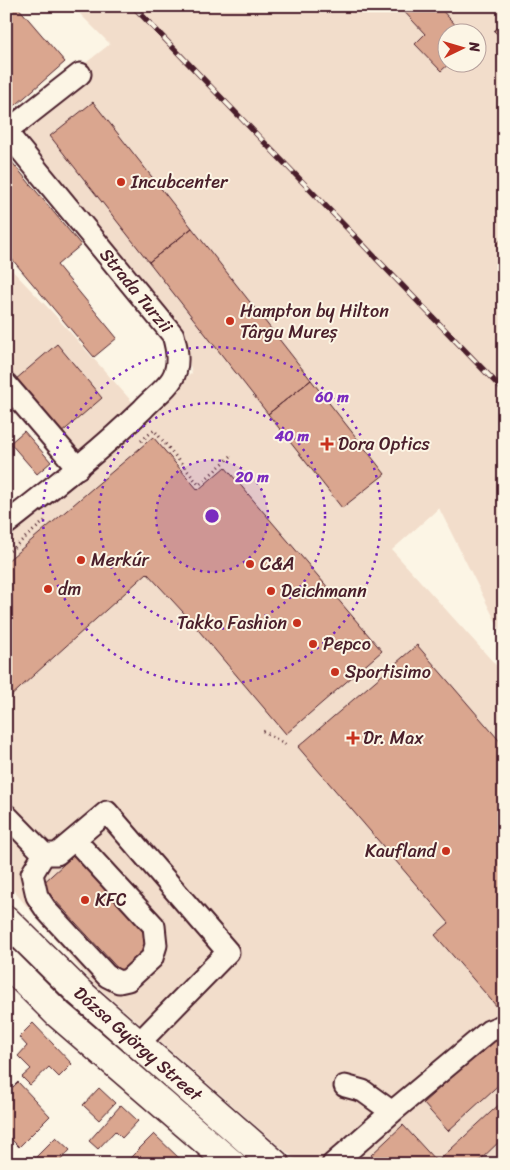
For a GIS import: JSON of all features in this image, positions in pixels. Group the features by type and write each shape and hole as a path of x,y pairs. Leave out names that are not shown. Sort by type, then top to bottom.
{"main road":[{"name":"Dózsa György Street","path":"6,920 80,993 275,1164"},
{"name":"Dózsa György Street","path":"6,962 58,1014 232,1164"}],"street":[{"path":"6,132 80,74"},
{"name":"Strada Turzii","path":"6,132 163,321 173,335 177,362 173,378 135,417 78,468 6,524"},
{"path":"6,384 78,468"},
{"path":"6,816 44,854 57,854 107,812 228,952 138,1044"},
{"path":"44,854 32,874 37,896 47,912 107,976 118,982 128,980 152,958 156,945 154,926 75,840"},
{"path":"333,1164 392,1112 489,1032 504,1025"},
{"path":"345,1086 363,1091 392,1112"}],"path":[{"path":"139,443 154,430 199,485 232,456"},
{"path":"6,554 50,517"},
{"path":"264,731 288,746"}],"shaded area":[{"path":"72,6 504,6 504,638 439,508 392,550 504,674 504,1164 301,1164 90,980 6,882 6,531 83,466 6,374 6,264 53,313 143,414 192,373 182,333 13,120 110,44"}],"building":[{"path":"6,6 17,6 65,62 9,111 6,108"},
{"path":"399,6 438,6 453,22 438,22 438,68 415,44 425,34"},
{"path":"504,22 504,40 494,31"},
{"name":"Incubcenter","path":"93,102 192,228 149,262 50,136"},
{"path":"6,155 81,245 57,265 117,338 94,357 6,252"},
{"name":"Hampton by Hilton Târgu Mureș","path":"192,228 311,380 268,414 149,262"},
{"path":"504,237 504,253 496,244"},
{"path":"57,344 102,398 60,434 15,380"},
{"name":"Dora Optics","path":"311,380 385,474 342,508 268,414"},
{"path":"24,431 51,462 37,474 10,443"},
{"path":"153,437 198,490 225,467 382,651 286,734 183,612 147,573 6,701 6,562"},
{"name":"Kaufland","path":"417,645 504,746 504,1002 498,1008 435,935 449,923 298,747"},
{"name":"KFC","path":"74,855 154,943 122,973 41,885"},
{"path":"33,1023 72,1064 59,1077 49,1067 30,1085 22,1077 31,1069 18,1056 27,1046 19,1037"},
{"path":"494,1039 504,1049 504,1080 448,1131 423,1103"},
{"path":"18,1082 50,1116 19,1147 6,1134 6,1094"},
{"path":"99,1088 115,1103 99,1120 83,1105"},
{"path":"504,1100 504,1137 476,1164 438,1164 437,1162"},
{"path":"121,1105 138,1121 122,1138 115,1131 98,1149 89,1141"},
{"path":"403,1125 438,1164 379,1164 371,1155"},
{"path":"154,1134 180,1159 176,1164 131,1164 128,1160"},
{"path":"56,1137 70,1150 57,1164 29,1164"}],"railway":[{"path":"133,6 504,391"}],"place":[{"name":"Incubcenter","path":"121,182"},
{"name":"Hampton by Hilton Târgu Mureș","path":"230,321"},
{"name":"Dora Optics","path":"327,444"},
{"name":"Merkúr","path":"81,560"},
{"name":"C&A","path":"250,564"},
{"name":"dm","path":"48,589"},
{"name":"Deichmann","path":"271,591"},
{"name":"Takko Fashion","path":"297,623"},
{"name":"Pepco","path":"313,644"},
{"name":"Sportisimo","path":"335,672"},
{"name":"Dr. Max","path":"353,738"},
{"name":"Kaufland","path":"446,851"},
{"name":"KFC","path":"85,900"}]}
